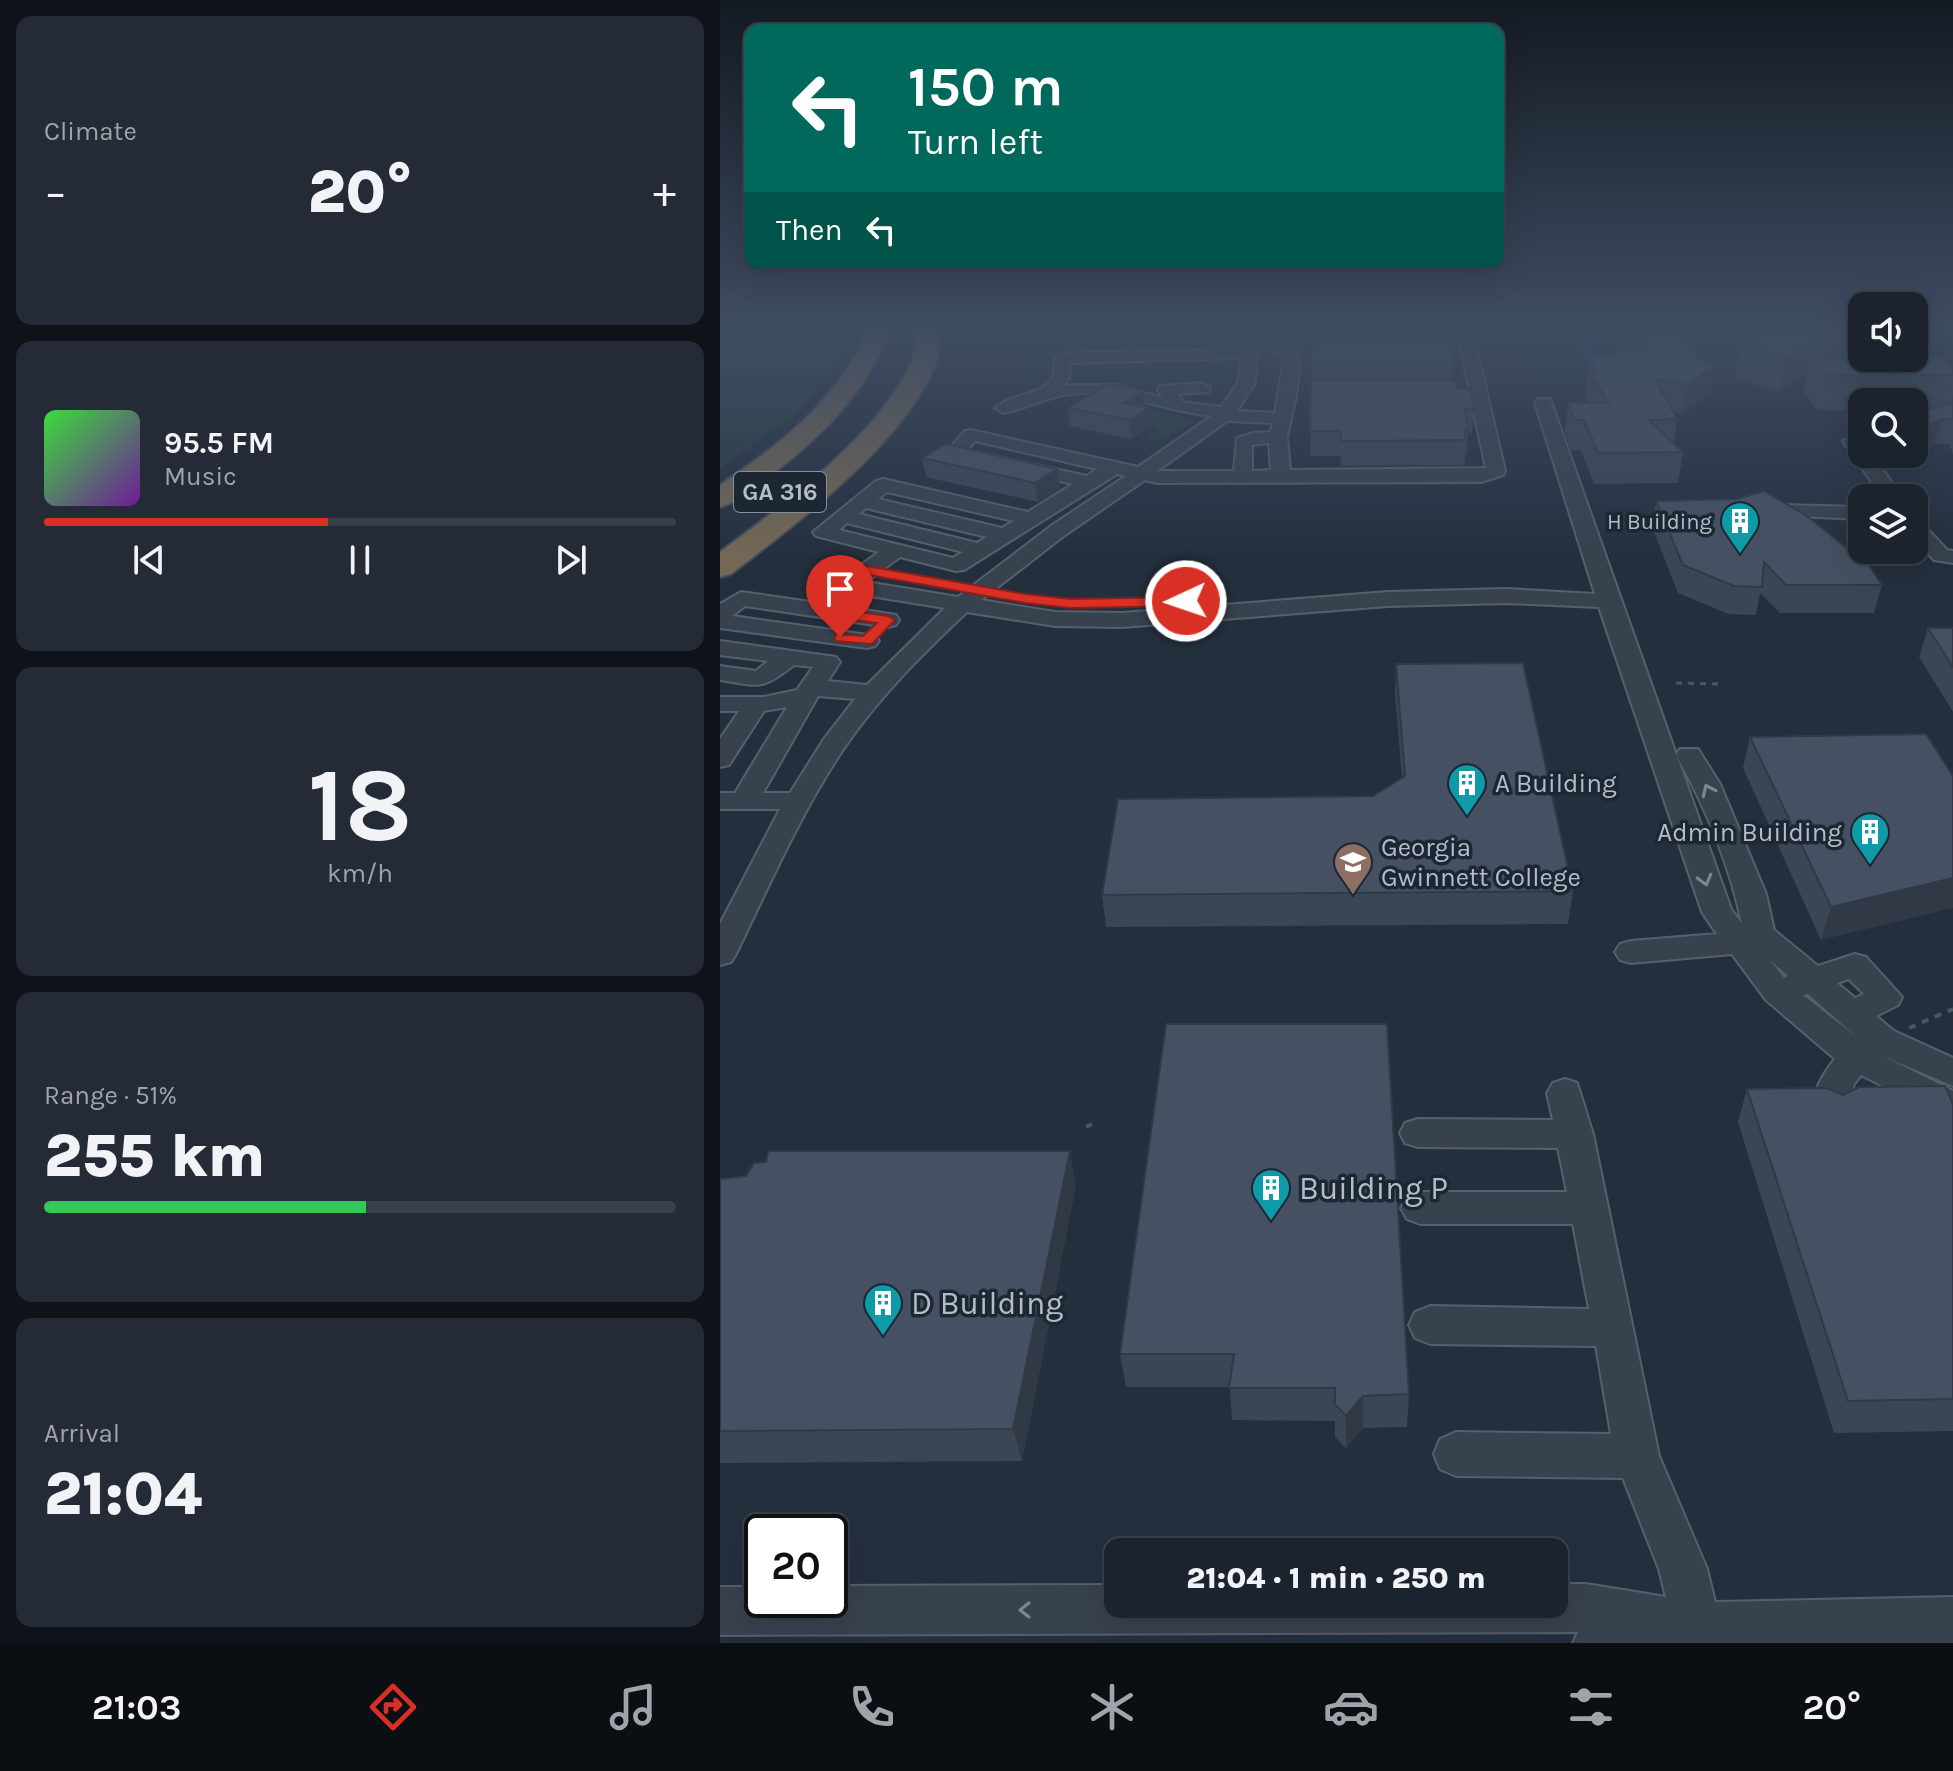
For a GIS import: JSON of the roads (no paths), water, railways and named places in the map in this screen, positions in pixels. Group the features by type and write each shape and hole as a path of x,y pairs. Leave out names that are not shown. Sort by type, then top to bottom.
{"highway":[{"path":"732,466 782,441 811,406"},
{"name":"GA 316","path":"720,498 782,441 808,430 830,406"},
{"name":"GA 316","path":"720,536 852,437 872,406"},
{"path":"720,567 782,521 852,437 897,406"}],"street":[{"path":"1004,408 1010,406"},
{"path":"1172,406 1227,413 1272,406"},
{"path":"720,954 833,745 874,693 969,598 1233,406"},
{"path":"1243,477 1243,442 1253,438 1286,406"},
{"path":"1281,476 1289,406"},
{"path":"1090,482 954,453 971,435 1157,477 1490,474 1496,471 1483,406"},
{"path":"1545,406 1606,593 1675,754 1709,897 1754,942 1810,980 1851,1015 1869,1049 1953,1073"},
{"path":"977,418 1024,428 1001,442"},
{"path":"1031,519 883,485 823,532 956,565 1031,519 1114,467"},
{"path":"863,501 1005,535"},
{"path":"1780,511 1848,513"},
{"path":"843,516 981,550"},
{"path":"1928,542 1941,556 1953,557"},
{"path":"822,611 847,586 896,550"},
{"path":"867,571 1055,619 1122,620 1388,599 1606,593"},
{"path":"847,586 969,598 1127,605 1472,581 1606,593"},
{"path":"720,614 741,599 888,620 846,662 720,648"},
{"path":"720,621 867,641"},
{"path":"720,673 761,679 789,657"},
{"path":"732,801 828,662"},
{"path":"720,704 756,704 808,692 874,693"},
{"path":"720,759 756,704"},
{"path":"732,801 800,801"},
{"path":"1631,952 1754,942"},
{"path":"1754,942 1777,992 1869,1049 1953,1107"},
{"path":"1777,992 1855,965 1886,997 1851,1015"},
{"path":"1831,1111 1832,1087 1869,1049"},
{"path":"1565,1093 1637,1456 1683,1569 1699,1635"},
{"path":"1418,1133 1575,1134"},
{"path":"1420,1208 1589,1208"},
{"path":"1430,1325 1613,1328"},
{"path":"1456,1454 1637,1456"},
{"path":"720,1611 1586,1608 1699,1635"},
{"path":"1598,1643 1953,1621"}],"place":[{"name":"H Building","path":"1740,555"},
{"name":"A Building","path":"1467,817"},
{"name":"Admin Building","path":"1870,866"},
{"name":"Georgia Gwinnett College","path":"1353,896"},
{"name":"Building P","path":"1271,1222"},
{"name":"D Building","path":"883,1337"}]}
